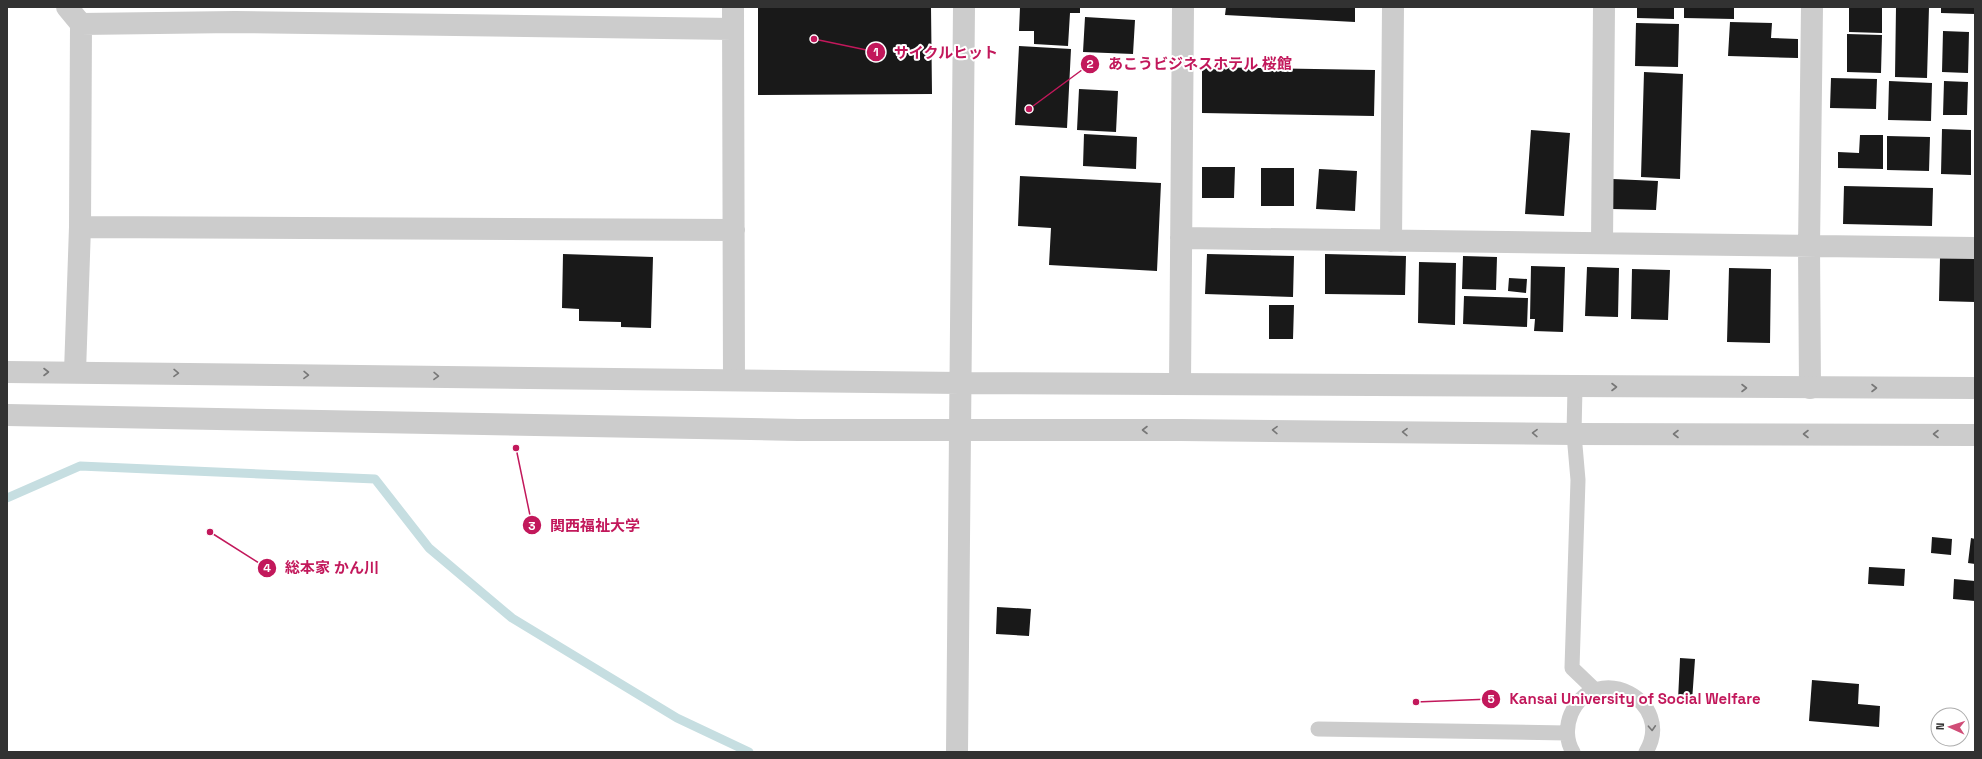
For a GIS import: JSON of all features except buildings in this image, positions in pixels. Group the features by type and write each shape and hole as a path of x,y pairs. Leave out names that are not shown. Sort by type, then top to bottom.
{"street":[{"path":"67,7 81,24 80,227 75,372"},
{"path":"235,22 253,7"},
{"path":"732,7 734,380"},
{"path":"957,752 964,7"},
{"path":"1180,383 1184,7"},
{"path":"1391,241 1393,7"},
{"path":"1602,243 1604,7"},
{"path":"1810,388 1809,246 1812,7"},
{"path":"81,24 235,22 732,29"},
{"path":"80,227 734,230"},
{"path":"1181,238 1975,248"},
{"path":"7,372 960,383 1975,388"},
{"path":"7,415 798,430 1181,430 1574,434 1975,435"}],"lane":[{"path":"1575,387 1574,434 1578,480 1572,668 1594,690"},
{"path":"1573,752 1567,733 1568,720 1574,707 1583,697 1594,690 1607,687 1621,689 1634,695 1644,705 1651,718 1653,732 1650,746 1646,752"},
{"path":"1318,729 1567,733"}],"waterway":[{"path":"7,498 80,466 375,479 429,548 512,618 677,718 749,752"}],"place":[{"name":"サイクルヒット","path":"814,39"},
{"name":"あこうビジネスホテル 桜館","path":"1029,109"},
{"name":"関西福祉大学","path":"516,448"},
{"name":"総本家 かん川","path":"210,532"},
{"name":"Kansai University of Social Welfare","path":"1416,702"}]}
